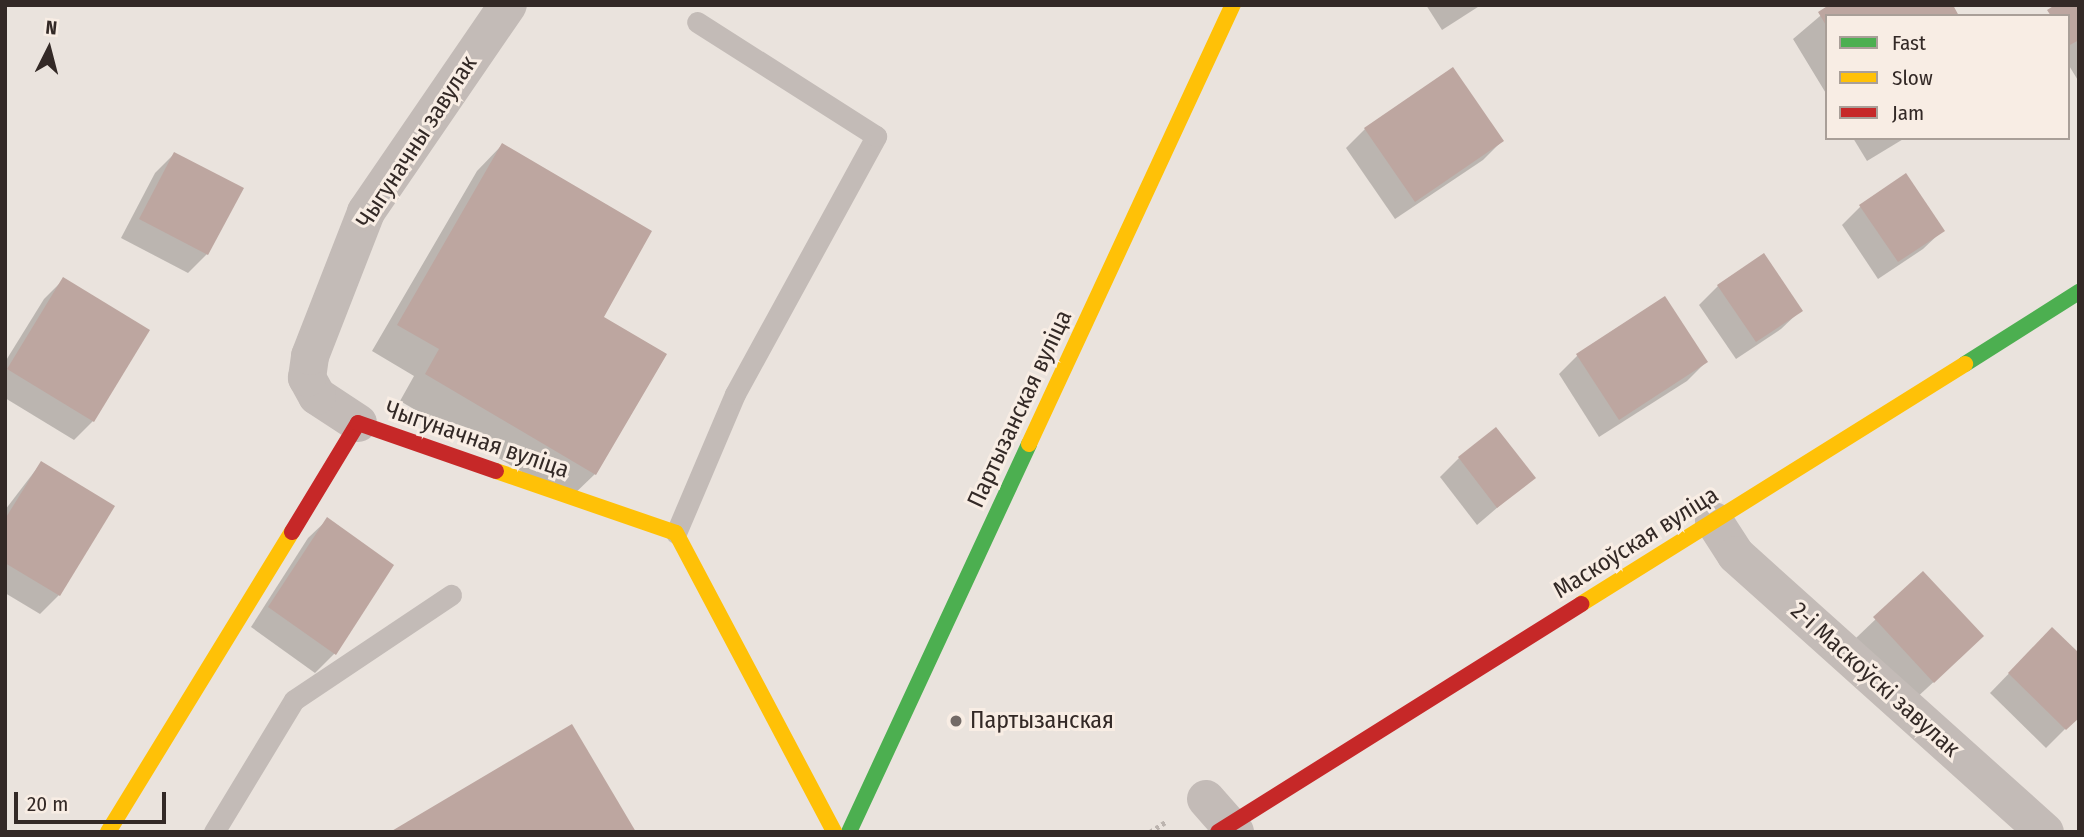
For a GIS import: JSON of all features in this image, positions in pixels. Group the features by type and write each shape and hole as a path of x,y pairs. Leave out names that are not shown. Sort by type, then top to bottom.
{"street":[{"name":"Чыгуначны завулак","path":"358,423 317,396 307,377 310,356 366,212 508,5"},
{"name":"Партызанская вуліца","path":"849,832 1233,5"},
{"name":"Маскоўская вуліца","path":"1222,822 1714,521 2079,292"},
{"name":"Чыгуначная вуліца","path":"107,832 358,423 676,533"},
{"name":"2-і Маскоўскі завулак","path":"1714,521 1736,555 2045,832"},
{"path":"676,533 834,832"}],"lane":[{"path":"676,533 735,394 876,136 697,22"},
{"path":"214,832 294,700 451,595"}],"building":[{"path":"1829,5 1953,5 1958,14 1825,14 1825,24 1818,12"},
{"path":"2055,5 2079,5 2079,40 2070,45 2070,14 2050,14 2047,10"},
{"path":"1453,67 1504,141 1415,202 1364,128"},
{"path":"502,143 652,231 604,317 667,354 596,475 425,374 439,349 397,325"},
{"path":"174,152 244,188 208,255 139,219"},
{"path":"1906,173 1945,231 1898,262 1859,205"},
{"path":"1764,253 1803,311 1756,342 1717,285"},
{"path":"63,277 150,330 94,422 7,369"},
{"path":"1665,296 1708,362 1619,420 1576,354"},
{"path":"1496,427 1536,478 1497,508 1458,457"},
{"path":"41,461 115,506 60,596 5,563 5,519"},
{"path":"327,517 394,565 336,655 268,607"},
{"path":"1923,571 1984,636 1934,683 1873,617"},
{"path":"2052,627 2079,653 2079,718 2066,730 2008,673"},
{"path":"572,724 636,832 390,832"}],"traffic: fast":[{"path":"1965,364 2079,292"},
{"path":"849,832 1029,444"}],"traffic: slow":[{"path":"1029,444 1233,5"},
{"path":"1581,604 1965,364"},
{"path":"496,471 676,533 834,832"},
{"path":"108,832 292,532"}],"traffic: jam":[{"path":"292,532 358,423 496,471"},
{"path":"1218,832 1581,604"}],"place":[{"name":"Партызанская","path":"956,721"}]}
